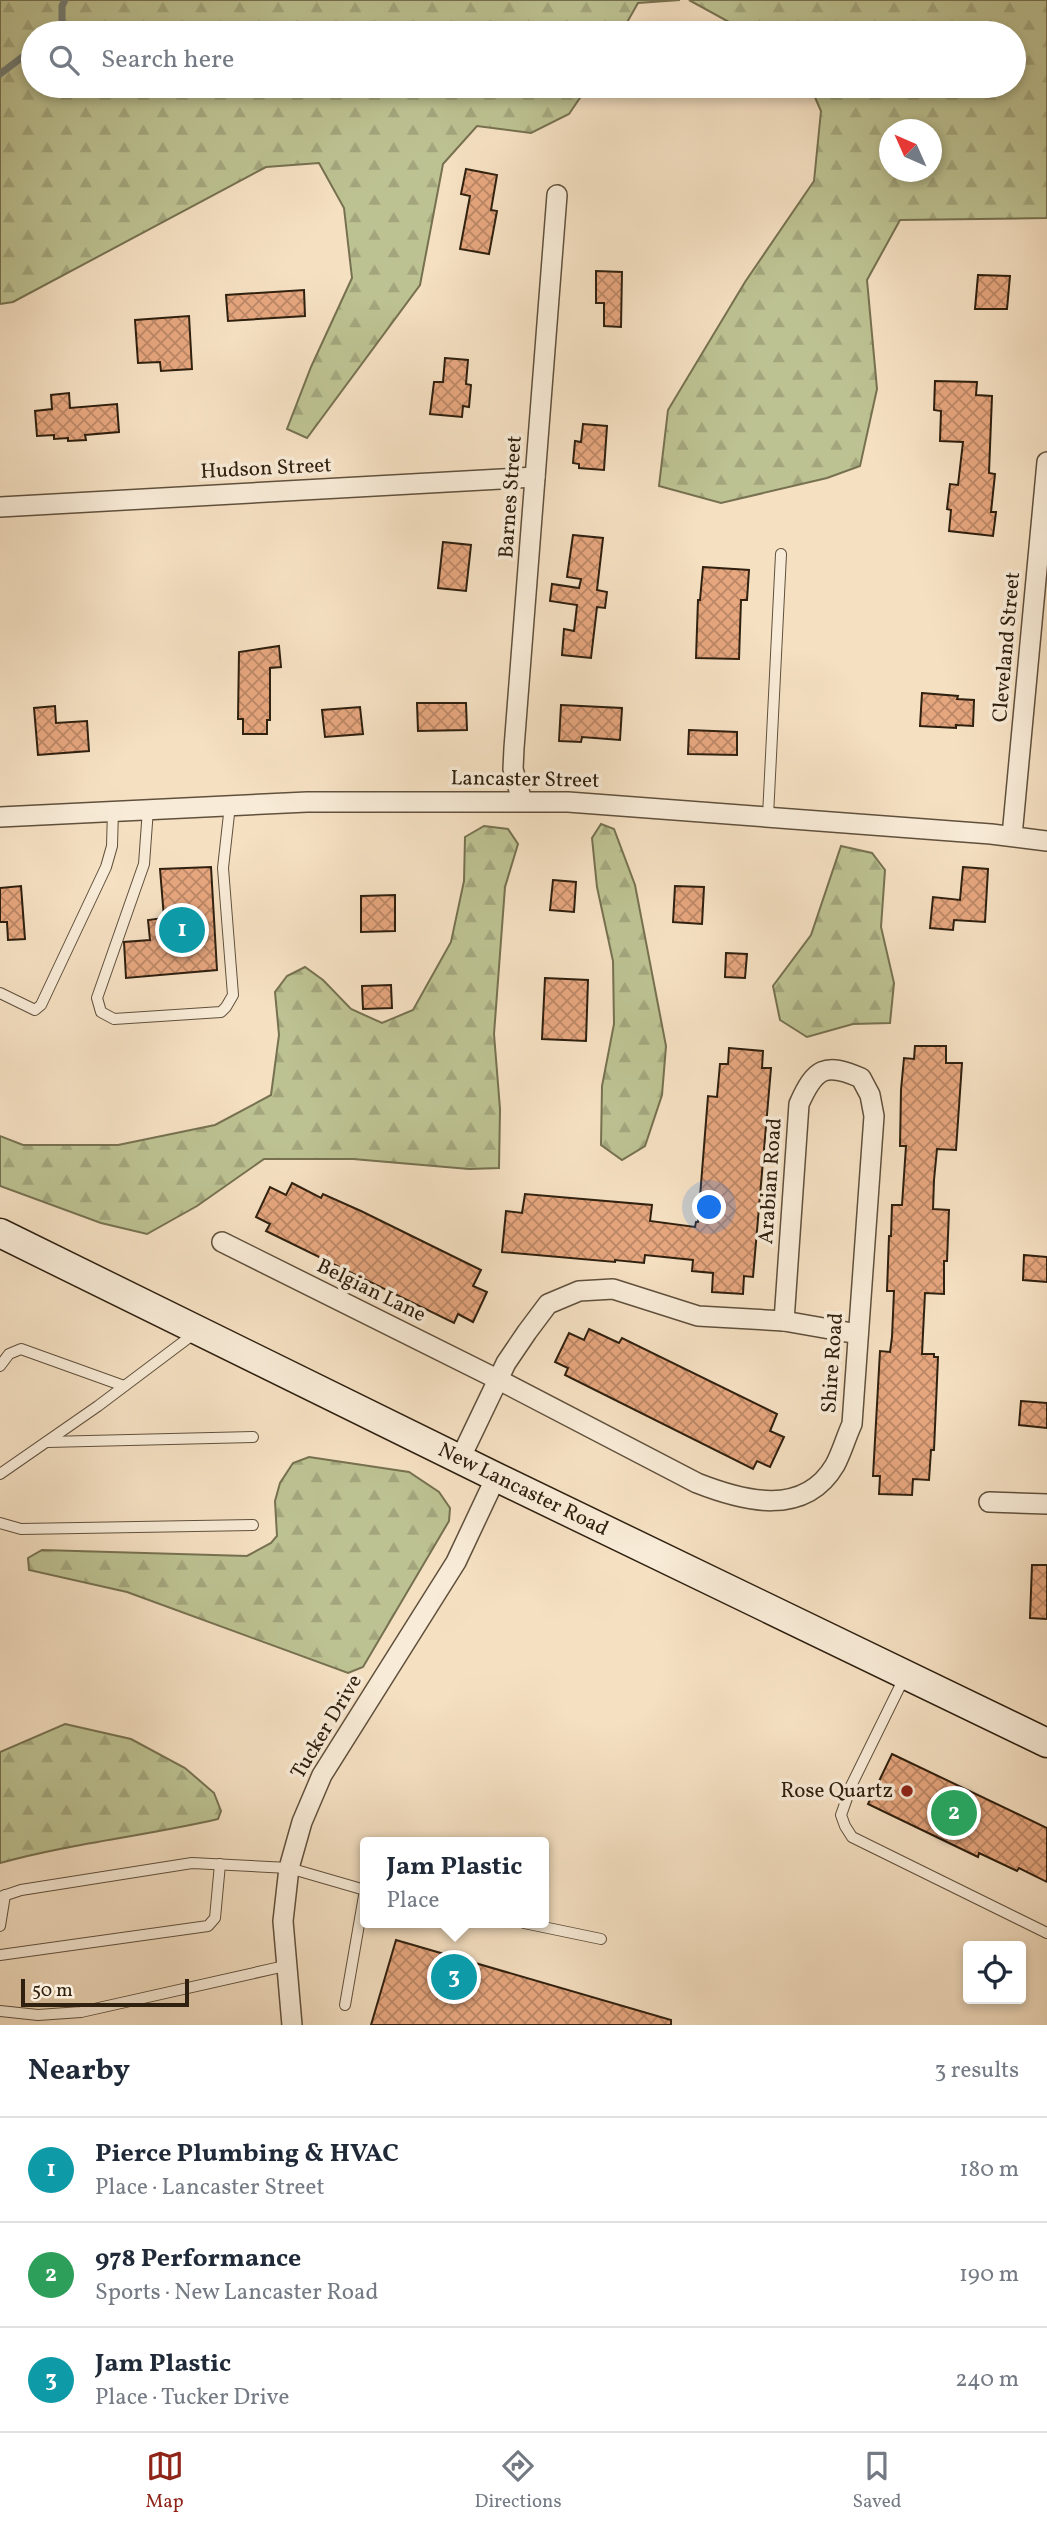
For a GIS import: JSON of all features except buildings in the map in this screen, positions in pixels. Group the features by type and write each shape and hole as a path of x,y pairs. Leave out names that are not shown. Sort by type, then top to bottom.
{"main road":[{"name":"New Lancaster Road","path":"0,1233 496,1477 1047,1743"}],"street":[{"name":"Barnes Street","path":"522,801 513,769 557,195"},
{"name":"Cleveland Street","path":"1012,836 1047,462"},
{"name":"Hudson Street","path":"0,507 535,477"},
{"name":"Lancaster Street","path":"0,817 307,802 568,802 768,816 1047,841"},
{"name":"Arabian Road","path":"784,1321 799,1104 809,1082 825,1070 840,1069"},
{"name":"Shire Road","path":"499,1380 697,1483 726,1494 762,1502 785,1501 817,1487 835,1465 852,1424 874,1115 870,1095 862,1078 840,1069"},
{"name":"Belgian Lane","path":"222,1242 499,1380"},
{"path":"460,1459 506,1363 527,1332 548,1304 579,1291 612,1289 698,1316 784,1321 858,1334"},
{"name":"Tucker Drive","path":"292,2025 283,1921 289,1868 302,1822 321,1775 456,1562 496,1477"},
{"path":"989,1502 1047,1504"}],"lane":[{"path":"768,816 781,554"},
{"path":"148,809 144,864 97,998 101,1012 114,1019 221,1012 231,1002 233,995 223,868 230,805"},
{"path":"0,992 35,1010 41,1004 106,867 112,846 113,810"},
{"path":"0,1474 198,1330"},
{"path":"0,1366 9,1354 21,1349 124,1386"},
{"path":"47,1441 159,1441 253,1437"},
{"path":"0,1523 21,1529 253,1525"},
{"path":"905,1675 851,1786 842,1815 845,1826 852,1837 1047,1933"},
{"path":"0,1926 2,1896 20,1890 192,1863 289,1868 360,1889"},
{"path":"0,1955 208,1926 215,1917 219,1864"},
{"path":"345,2005 360,1919"},
{"path":"548,1928 601,1939"},
{"path":"0,2011 38,2015 109,2007 285,1966"},
{"path":"71,2013 73,2025"}],"green space":[{"path":"0,0 680,0 638,3 628,21 21,21 21,98 580,98 569,114 531,133 477,126 443,164 420,285 307,438 287,429 311,367 352,278 344,208 319,163 266,167 13,302 0,304"},
{"path":"689,0 1047,0 1047,218 900,220 867,280 877,389 860,466 827,478 721,503 659,486 668,410 745,282 814,181 821,111 815,98 1026,98 1026,21 727,21"},
{"path":"601,824 614,829 635,885 666,1046 662,1095 645,1146 622,1160 601,1145 602,1086 614,1024 613,961 597,887 592,838"},
{"path":"484,826 508,829 518,844 505,887 494,1034 500,1109 499,1168 469,1169 353,1159 264,1159 197,1206 147,1234 101,1223 0,1186 0,1136 23,1145 118,1145 215,1125 271,1095 279,1035 275,992 287,976 305,967 323,980 351,1009 382,1023 413,1010 451,942 464,881 465,837"},
{"path":"841,846 872,853 885,870 881,927 894,983 890,1023 853,1024 807,1037 780,1020 773,986 811,935"},
{"path":"309,1457 409,1472 439,1492 450,1508 449,1521 363,1667 348,1673 127,1592 29,1570 28,1558 42,1550 247,1556 271,1543 277,1536 275,1501 280,1483 293,1463"},
{"path":"65,1724 131,1739 185,1768 214,1793 221,1811 218,1819 0,1863 0,1752"}],"waterway":[{"path":"62,21 62,6 65,0"},
{"path":"0,74 21,58"}],"place":[{"name":"Pierce Plumbing & HVAC","path":"182,930"},
{"name":"Rose Quartz","path":"907,1791"},
{"name":"978 Performance","path":"954,1813"},
{"name":"Jam Plastic","path":"454,1977"}]}
